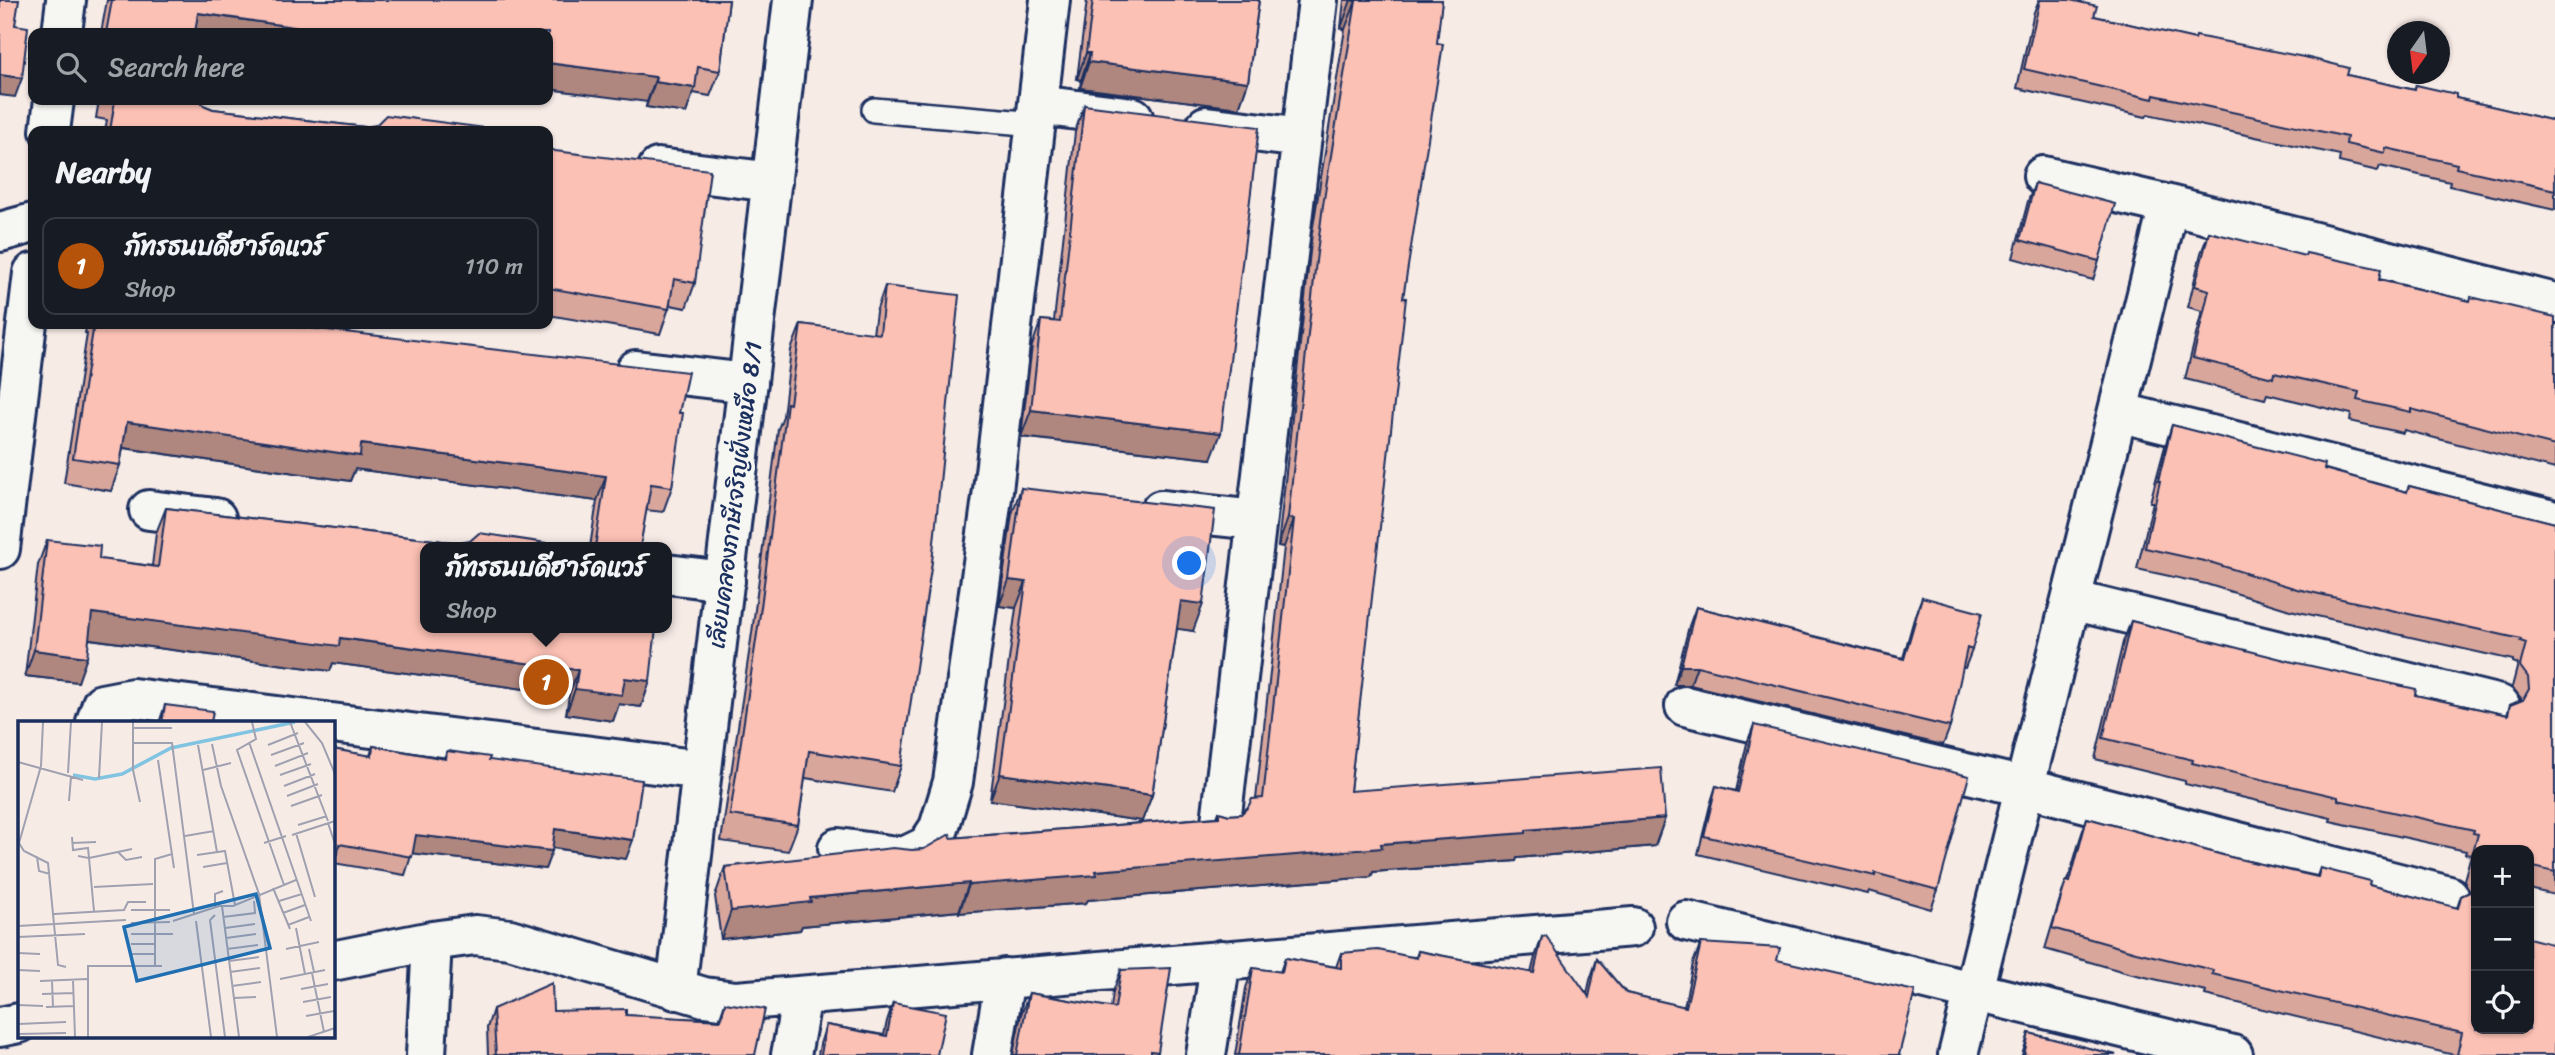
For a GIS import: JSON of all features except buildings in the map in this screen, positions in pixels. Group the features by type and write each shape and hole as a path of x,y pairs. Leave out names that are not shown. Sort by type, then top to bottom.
{"street":[{"path":"63,28 66,0"},
{"name":"เลียบคลองภาษีเจริญฝั่งเหนือ 8/1","path":"676,989 793,0"},
{"path":"838,848 904,858 927,846 939,828 953,782 1007,492 1037,114 1050,0"},
{"path":"1221,822 1318,0"},
{"path":"51,126 53,105"},
{"path":"1037,114 1170,121 1301,138"},
{"path":"627,164 772,182"},
{"path":"2043,176 2169,205 2555,303"},
{"path":"1958,1055 2169,205"},
{"path":"0,232 28,224"},
{"path":"0,549 28,315"},
{"path":"597,365 748,383"},
{"path":"2118,412 2548,519"},
{"path":"1131,506 1256,520"},
{"path":"149,510 245,522"},
{"path":"672,575 725,581"},
{"path":"2071,600 2500,705"},
{"path":"97,721 102,704 133,698 310,721"},
{"path":"1685,706 2024,787 2449,896"},
{"path":"334,723 702,770"},
{"path":"1686,921 2233,1055"},
{"path":"334,961 475,935 510,939 704,997 736,1001 1633,927"},
{"path":"426,1055 432,941"},
{"path":"1206,1055 1221,960"},
{"path":"992,1055 1005,978"},
{"path":"791,1055 802,996"},
{"path":"0,1027 18,1023"}],"lane":[{"path":"874,110 1037,114"}],"place":[{"name":"ภัทรธนบดีฮาร์ดแวร์","path":"546,682"}]}
